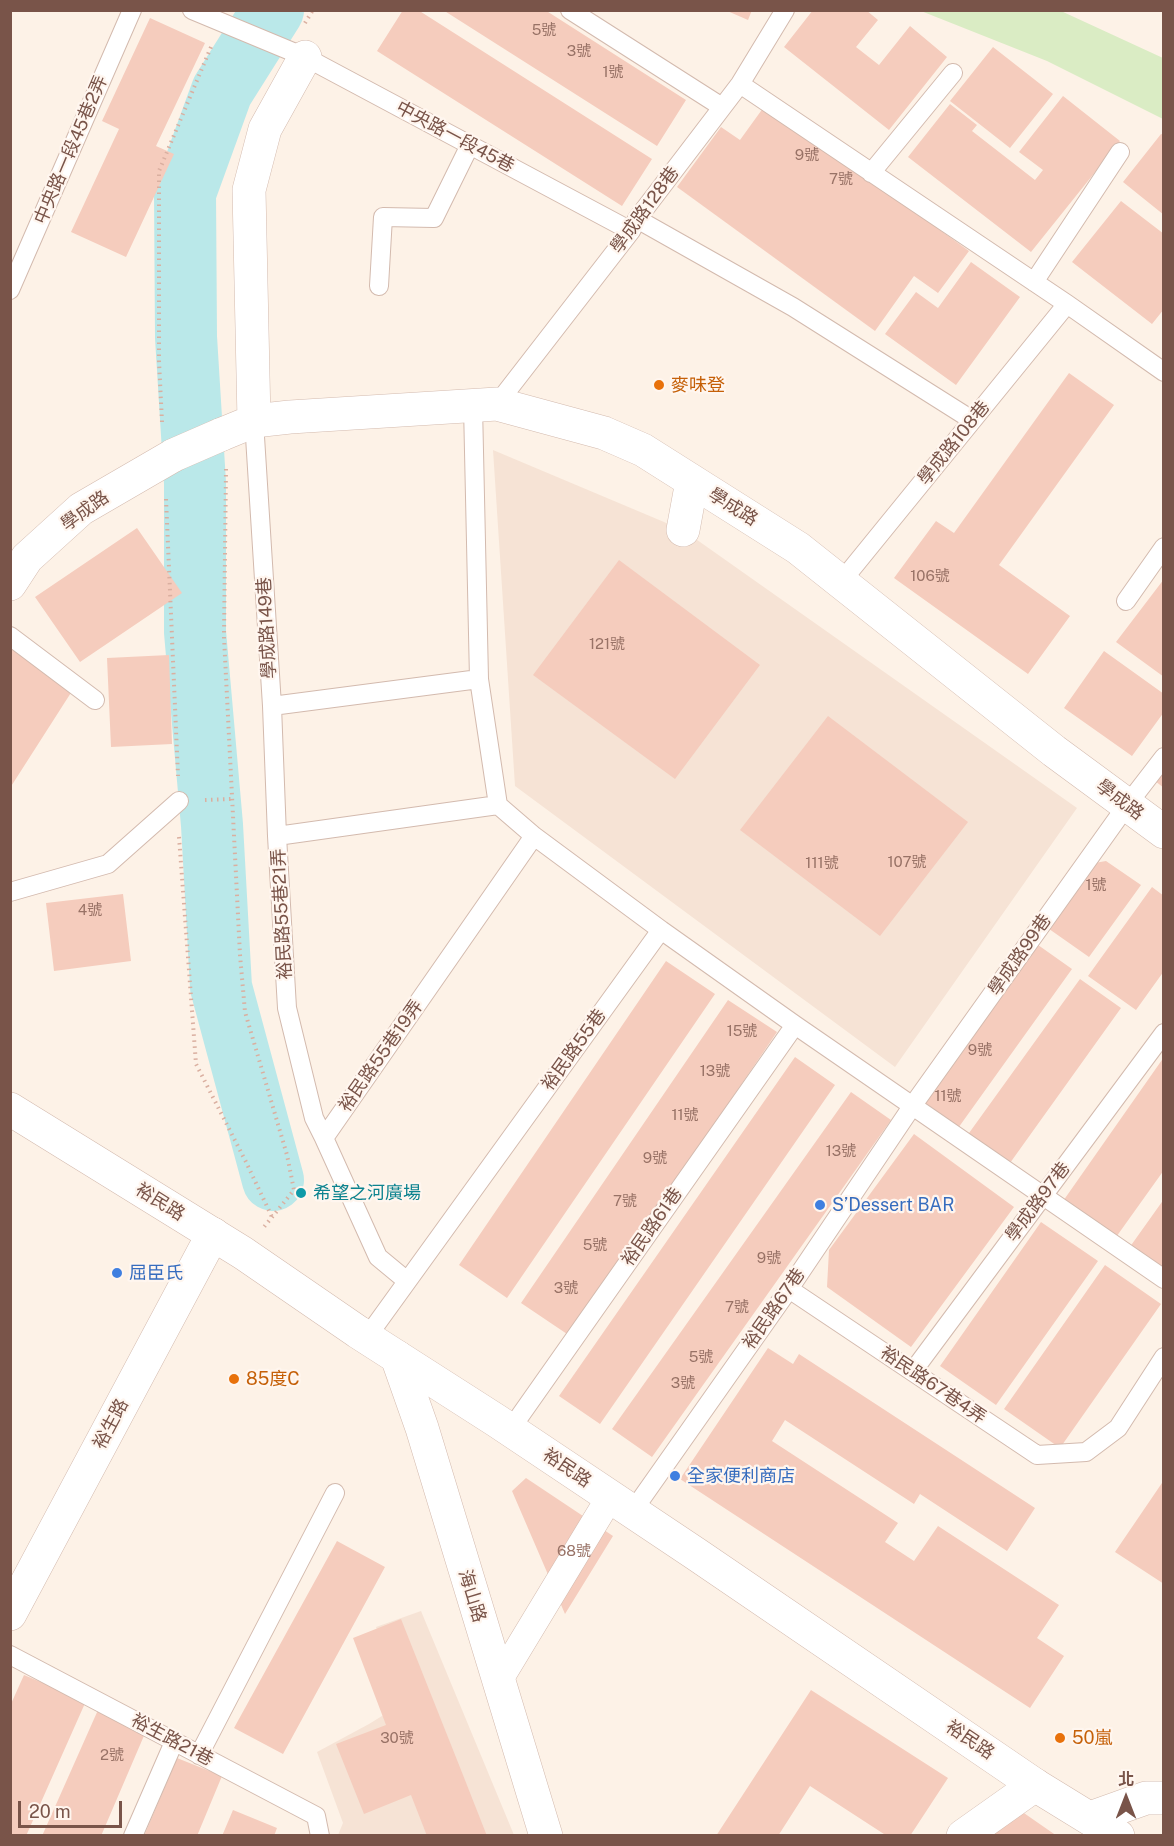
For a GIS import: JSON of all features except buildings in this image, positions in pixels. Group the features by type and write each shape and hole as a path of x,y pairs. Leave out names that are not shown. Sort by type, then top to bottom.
{"street":[{"path":"254,421 249,190 265,129 292,51"},
{"name":"學成路","path":"16,562 81,510 169,458 254,421 485,405 604,433 642,450 692,481 798,548 1054,751 1164,832"},
{"path":"683,530 692,481"},
{"name":"裕民路","path":"10,1109 213,1234 621,1504 1105,1830"},
{"name":"裕生路","path":"10,1614 213,1234"},
{"name":"海山路","path":"397,1357 422,1428 546,1836"},
{"path":"498,1683 621,1504"},
{"path":"963,1836 1035,1785"},
{"path":"1105,1830 1146,1798 1164,1798"}],"lane":[{"name":"中央路一段45巷2弄","path":"10,290 132,10"},
{"path":"192,10 225,24"},
{"path":"570,10 722,106"},
{"name":"學成路128巷","path":"485,405 634,225 740,84 785,10"},
{"name":"中央路一段45巷","path":"225,24 292,51 470,145 634,225 793,307 972,420"},
{"path":"871,173 953,73"},
{"path":"740,84 1164,372"},
{"path":"379,286 383,216 434,218 470,145"},
{"path":"1034,282 1120,152"},
{"name":"學成路108巷","path":"841,582 1067,304"},
{"path":"485,405 479,679 498,805 534,836 661,930 1164,1279"},
{"name":"學成路149巷","path":"254,421 272,706 277,836"},
{"path":"1126,601 1164,547"},
{"path":"10,636 95,700"},
{"path":"272,706 479,679"},
{"name":"學成路99巷","path":"913,1105 1127,805 1164,757"},
{"path":"10,892 108,864 179,801"},
{"name":"裕民路55巷21弄","path":"324,1138 314,1118 287,1008 277,836 498,805"},
{"name":"裕民路55巷19弄","path":"324,1138 534,836"},
{"name":"裕民路55巷","path":"367,1337 661,930"},
{"name":"裕民路61巷","path":"510,1430 795,1025"},
{"name":"學成路97巷","path":"913,1371 1164,1033"},
{"name":"裕民路67巷","path":"621,1504 789,1289 913,1105"},
{"path":"324,1138 378,1257 407,1281"},
{"name":"裕民路67巷4弄","path":"789,1289 1037,1455 1086,1452 1118,1428 1164,1357"},
{"path":"199,1755 335,1493"},
{"name":"裕生路21巷","path":"10,1655 316,1816 320,1836"},
{"path":"133,1836 174,1742"}],"path":[{"path":"225,24 159,171 159,361 169,458 179,844 196,1064 272,1217"}],"shaded area":[{"path":"493,450 683,530 1077,808 895,1067 515,786"},
{"path":"421,1611 514,1835 338,1835 343,1823 317,1752 403,1703 376,1627"}],"green space":[{"path":"921,11 1061,11 1163,58 1163,119 1047,61"}],"waterway":[{"path":"273,10 222,91 185,193 186,337 195,483 195,632 212,825 221,987 273,1180"}],"place":[{"name":"麥味登","path":"659,385"},
{"name":"希望之河廣場","path":"301,1193"},
{"name":"S’Dessert BAR","path":"820,1205"},
{"name":"屈臣氏","path":"117,1273"},
{"name":"85度C","path":"234,1379"},
{"name":"全家便利商店","path":"675,1476"},
{"name":"50嵐","path":"1060,1738"}]}
